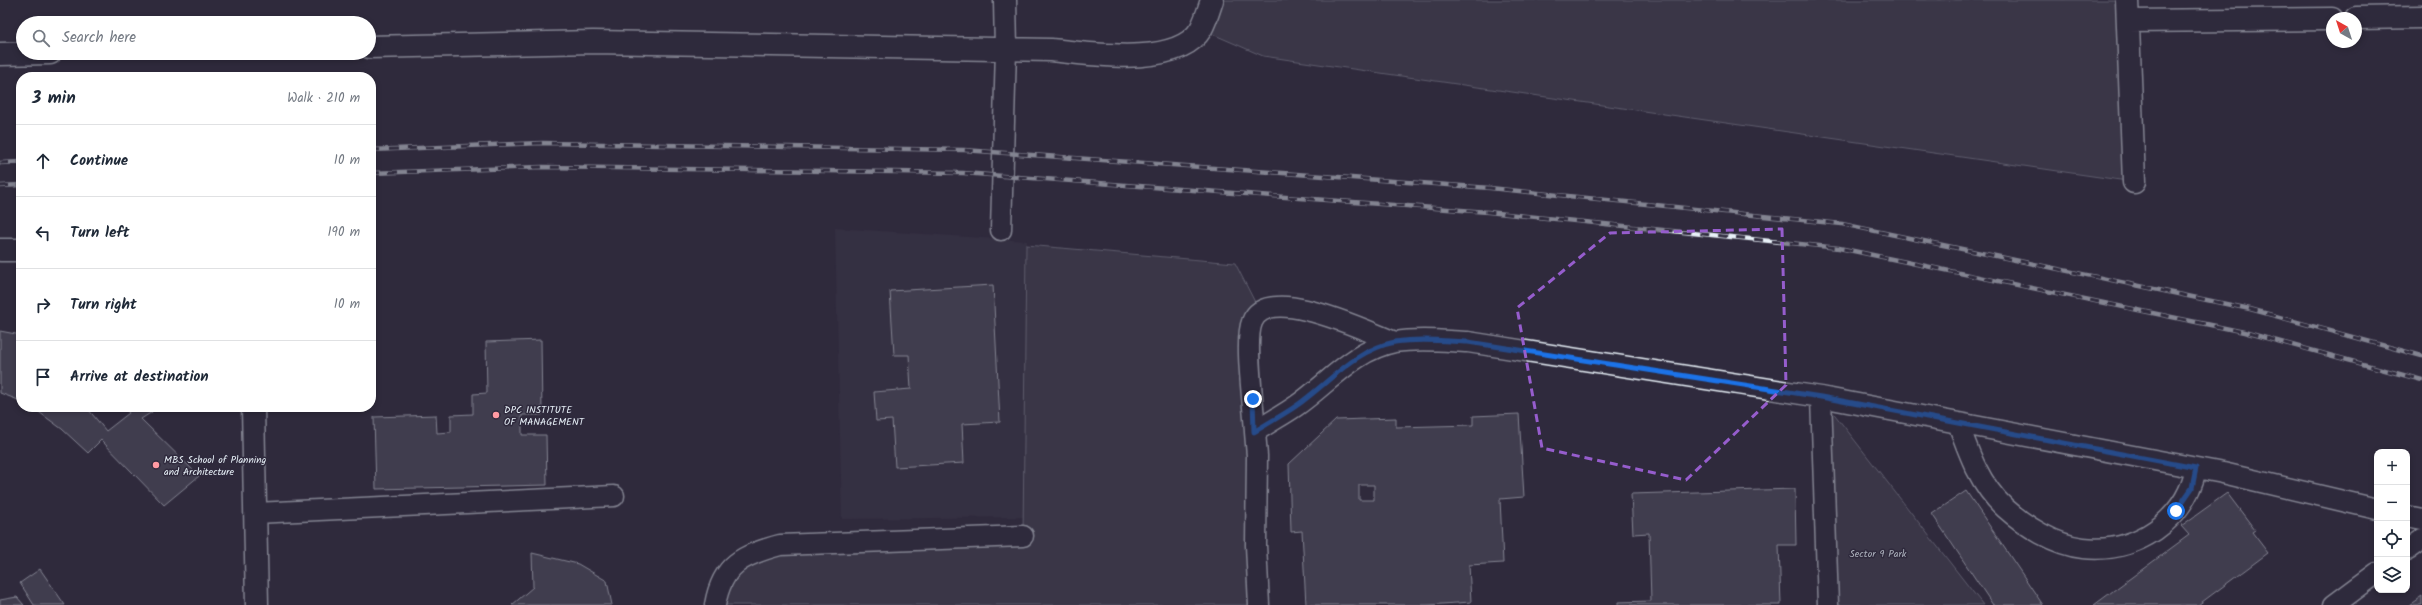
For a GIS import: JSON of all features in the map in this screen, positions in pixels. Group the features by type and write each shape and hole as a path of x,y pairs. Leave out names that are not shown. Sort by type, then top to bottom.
{"street":[{"path":"1005,0 1006,49"},
{"path":"376,47 593,42 1051,50 1119,57 1177,50 1201,30 1212,0"},
{"path":"2127,0 2134,182"},
{"path":"2362,18 2422,18"},
{"path":"2128,22 2326,19"},
{"path":"0,54 16,54"},
{"path":"0,250 16,250"},
{"path":"253,412 257,605"}],"lane":[{"path":"1000,230 1006,49"},
{"path":"1259,605 1256,545 1257,456 1254,432 1250,341 1252,322 1260,312 1272,306 1300,307 1395,342"},
{"path":"1254,432 1297,406 1333,374 1364,352 1395,342 1434,340 1468,342 1821,397 2196,468 2374,508"},
{"path":"1821,397 1828,605"},
{"path":"1958,424 1972,463 1987,487 2005,508 2029,526 2052,538 2082,548 2111,548 2136,541 2158,529 2176,511 2192,488 2196,468"},
{"path":"255,513 614,496"},
{"path":"2410,517 2422,519"},
{"path":"715,605 723,577 735,564 752,552 780,545 1023,536"},
{"path":"2410,548 2422,539"},
{"path":"2334,605 2374,574"}],"highlighted area":[{"path":"1782,229 1786,385 1686,480 1542,448 1517,308 1610,233"}],"shaded area":[{"path":"835,228 1027,241 1028,517 842,519"}],"green space":[{"path":"1206,0 2128,0 2134,182 1263,56 1201,29"},
{"path":"1026,245 1235,263 1260,312 1255,432 1261,605 716,605 752,552 1023,536"},
{"name":"Sector 9 Park","path":"1821,397 1983,605 1828,605"}],"building":[{"path":"993,285 1000,422 962,424 964,463 895,467 892,420 876,421 874,392 911,389 909,355 894,355 890,291"},
{"path":"0,331 16,334 16,399 0,393"},
{"name":"DPC INSTITUTE OF MANAGEMENT","path":"541,340 542,415 522,415 522,435 546,435 547,485 376,489 374,417 436,415 437,433 451,432 451,415 473,414 473,394 487,393 486,342"},
{"name":"MBS School of Planning and Architecture","path":"39,412 90,412 106,431 129,413 128,412 152,412 141,419 199,476 164,505 101,440 88,453 62,429"},
{"path":"1519,414 1524,497 1500,499 1503,563 1469,565 1471,602 1427,605 1306,605 1302,531 1291,532 1289,464 1336,420 1396,418 1396,427 1473,425 1473,416","holes":["1359,485 1374,485 1374,500 1359,500"]},
{"path":"1795,489 1796,545 1779,545 1781,605 1618,605 1618,602 1651,601 1649,533 1633,534 1631,494"},
{"path":"1966,491 2043,605 1993,605 1932,514"},
{"path":"2227,493 2255,530 2252,532 2268,553 2198,605 2094,605 2189,535 2181,526"},
{"path":"532,553 578,564 607,581 612,605 512,605 533,587"},
{"path":"40,569 65,605 34,605 20,583"},
{"path":"2422,596 2422,605 2409,605"},
{"path":"17,597 24,605 0,605 0,600"}],"railway":[{"path":"376,150 542,143 964,150 1490,188 1842,224 2250,309 2422,356"},
{"path":"0,163 16,162"},
{"path":"376,173 542,167 963,173 1488,212 1839,248 2244,332 2422,380"},
{"path":"0,186 16,185"}],"place":[{"name":"DPC INSTITUTE OF MANAGEMENT","path":"496,415"},
{"name":"MBS School of Planning and Architecture","path":"156,465"}],"route":[{"path":"1253,399 1254,432 1297,406 1333,374 1364,352 1395,342 1434,340 1468,342 1821,397 2196,468 2192,488 2176,511"}]}
